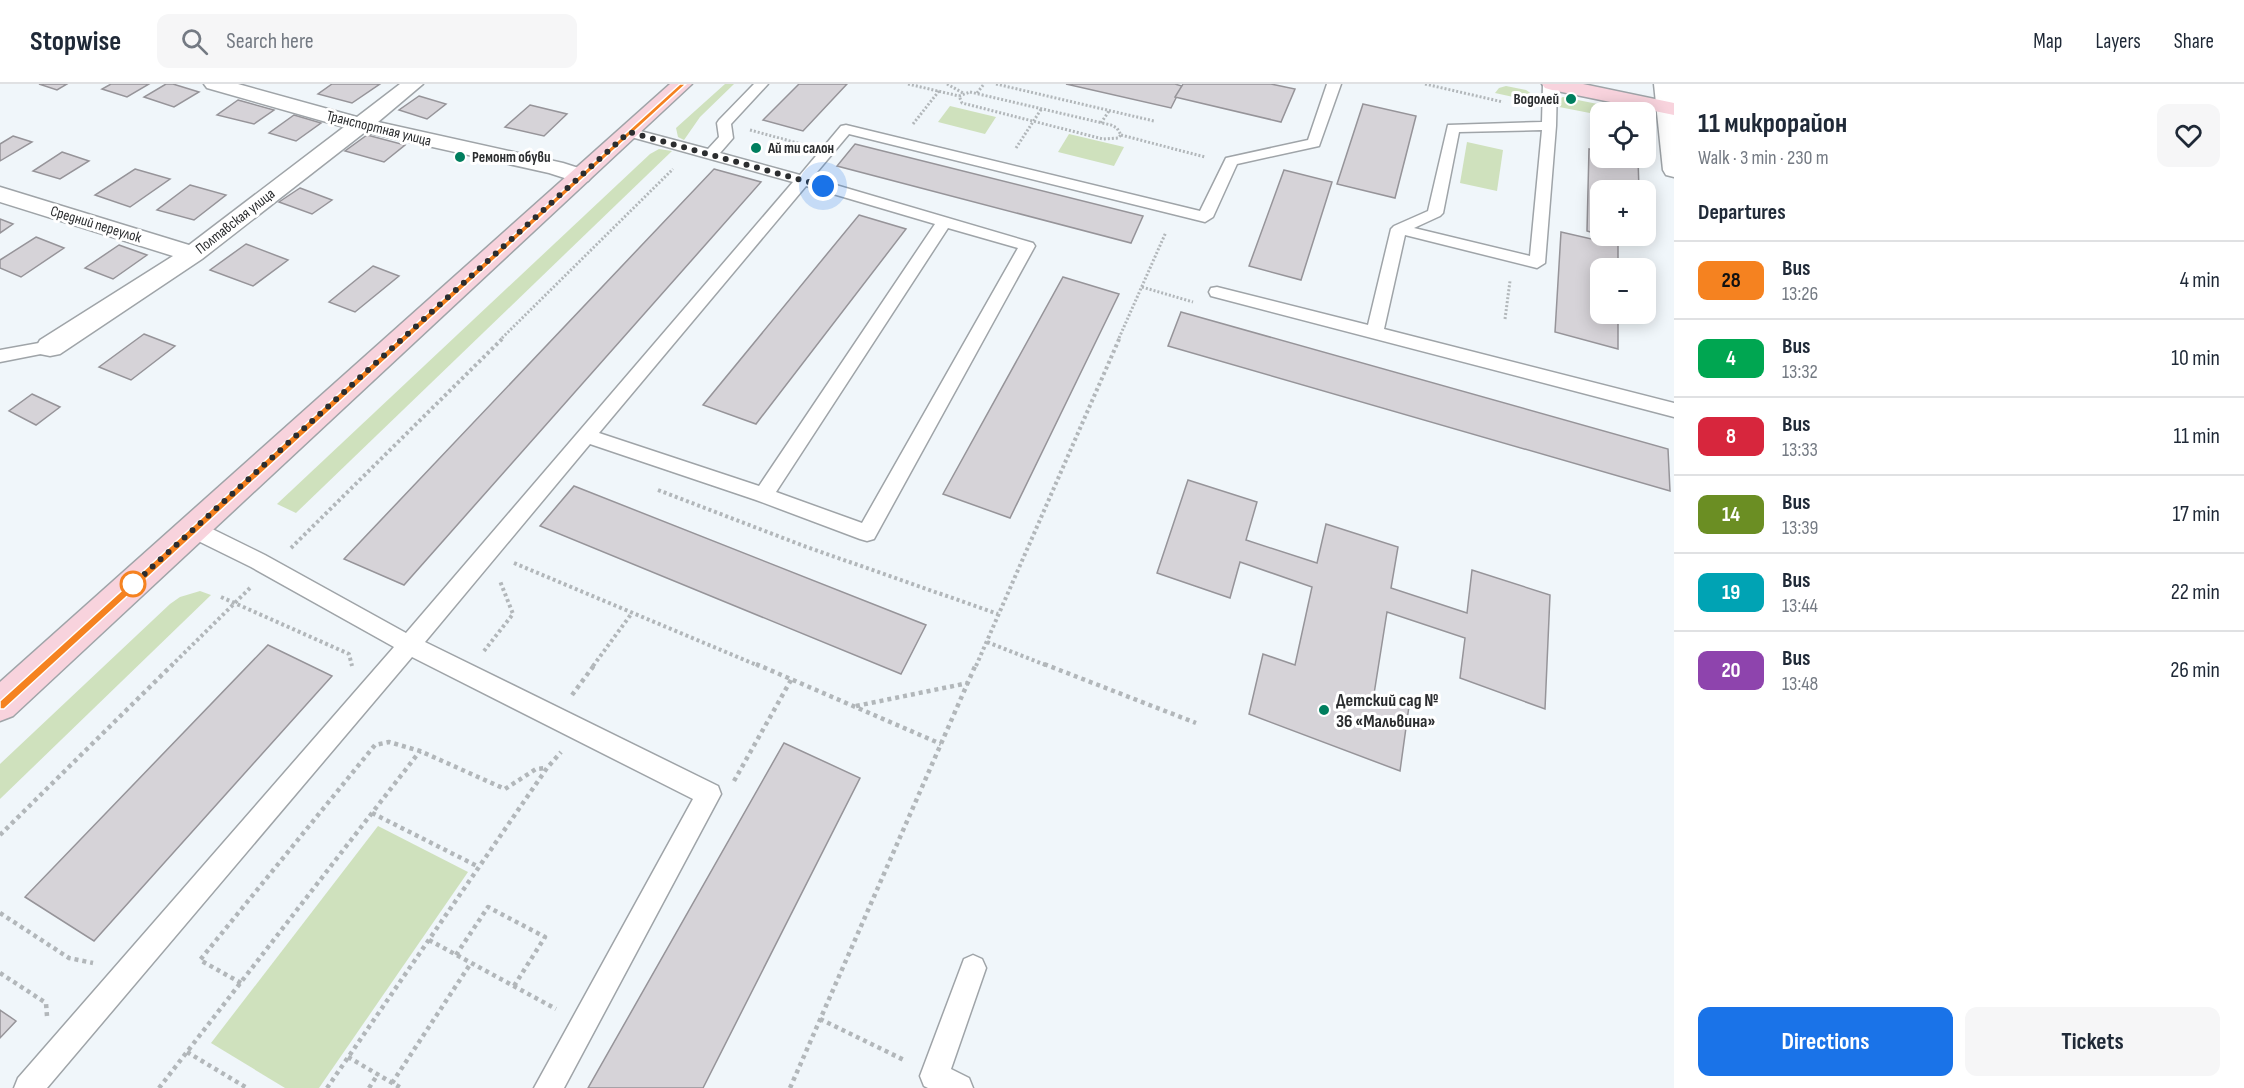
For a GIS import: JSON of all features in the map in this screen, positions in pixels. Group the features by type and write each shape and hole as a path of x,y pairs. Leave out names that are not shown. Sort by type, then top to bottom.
{"main road":[{"path":"0,705 682,84"},
{"path":"1551,84 1670,108"}],"street":[{"name":"Транспортная улица","path":"214,84 359,124 555,168 580,176"},
{"name":"Полтавская улица","path":"50,347 193,254 413,84"},
{"path":"1664,84 1670,108 1674,170"},
{"name":"Средний переулок","path":"0,194 193,254"}],"lane":[{"path":"711,154 726,138 724,123 761,84"},
{"path":"28,1088 409,645 846,129 1176,208 1205,217 1230,163 1314,143 1334,84"},
{"path":"1399,229 1537,263 1551,84"},
{"path":"1399,229 1435,213 1453,128 1549,126"},
{"path":"587,436 764,495 867,533 1027,246 629,132"},
{"path":"764,495 943,223"},
{"path":"1375,333 1399,229"},
{"path":"1217,292 1674,410"},
{"path":"0,356 50,347"},
{"path":"193,529 270,568 409,645 709,794 548,1088"},
{"path":"959,1088 934,1076 973,968"}],"path":[{"path":"908,84 959,96"},
{"path":"947,84 963,93 977,93 1101,123 1117,128 1121,135 1230,163"},
{"path":"977,93 984,84"},
{"path":"996,84 1154,121"},
{"path":"912,125 939,91"},
{"path":"959,96 963,93"},
{"path":"959,96 958,100 967,106 1103,139 1118,138 1121,135"},
{"path":"1003,167 1042,108"},
{"path":"1101,123 1109,111"},
{"path":"724,123 827,151"},
{"path":"0,835 678,164"},
{"path":"790,1088 1176,208"},
{"path":"1505,319 1512,257"},
{"path":"651,487 804,546 998,614"},
{"path":"504,558 941,744"},
{"path":"480,656 513,614 499,578"},
{"path":"221,597 349,654 352,668"},
{"path":"327,1088 478,867 547,768 561,752 558,738 561,709 632,613"},
{"path":"987,642 1196,723"},
{"path":"856,706 968,682"},
{"path":"241,983 200,960 375,745 389,741 420,751 505,789 536,769 547,768"},
{"path":"159,1088 420,751"},
{"path":"372,813 478,867"},
{"path":"456,955 488,907 545,937 514,986"},
{"path":"0,913 69,958 89,964 101,962"},
{"path":"429,940 583,1023"},
{"path":"393,1083 471,963"},
{"path":"0,973 46,1003 46,1022"},
{"path":"820,1019 934,1076"},
{"path":"187,1052 247,1088"},
{"path":"348,1057 400,1088"},
{"path":"369,1088 378,1074"}],"green space":[{"path":"725,84 734,84 700,117 684,140 678,137 676,128"},
{"path":"1506,86 1526,90 1536,97 1537,102 1495,93 1499,88"},
{"path":"1563,97 1590,102 1590,113 1554,106 1556,100"},
{"path":"950,106 996,117 985,134 938,122"},
{"path":"1069,134 1124,147 1114,166 1058,152"},
{"path":"1467,142 1503,150 1497,191 1460,183"},
{"path":"659,149 672,151 296,513 277,504 650,154"},
{"path":"200,591 211,595 0,799 0,764 170,604 180,597"},
{"path":"378,826 468,872 319,1088 285,1088 211,1043"}],"building":[{"path":"39,84 67,84 57,90"},
{"path":"111,84 149,84 127,97 102,89"},
{"path":"166,84 199,92 174,107 144,97"},
{"path":"332,84 380,84 352,103 318,94"},
{"path":"799,84 847,84 803,131 763,120"},
{"path":"1066,84 1175,84 1182,86 1171,108"},
{"path":"1183,84 1271,84 1295,89 1281,122 1175,97"},
{"path":"419,96 446,104 427,119 399,110"},
{"path":"238,100 274,110 254,124 217,115"},
{"path":"1363,104 1416,116 1395,198 1337,184"},
{"path":"530,105 567,114 544,136 505,127"},
{"path":"294,115 321,123 296,141 269,133"},
{"path":"367,135 405,145 384,162 345,151"},
{"path":"13,136 32,142 0,161 0,144"},
{"path":"855,144 1143,216 1131,243 837,166"},
{"path":"1589,149 1590,168 1638,168 1639,180 1590,180 1590,232 1587,231"},
{"path":"62,152 89,161 60,179 33,171"},
{"path":"135,169 170,179 130,207 95,195"},
{"path":"714,169 761,182 404,585 344,559"},
{"path":"1284,170 1332,182 1301,280 1249,266"},
{"path":"190,185 226,195 194,220 157,210"},
{"path":"300,188 332,200 312,214 279,202"},
{"path":"859,215 906,229 756,424 703,405"},
{"path":"0,219 13,224 0,233"},
{"path":"1561,232 1590,239 1590,246 1618,246 1618,258 1590,258 1590,324 1618,324 1618,349 1555,332"},
{"path":"36,237 64,248 21,277 0,268 0,260"},
{"path":"246,244 288,260 253,286 210,270"},
{"path":"119,245 147,255 113,279 85,268"},
{"path":"373,266 399,276 355,312 329,302"},
{"path":"1063,277 1119,294 1010,518 943,494"},
{"path":"1181,312 1668,449 1670,491 1168,346"},
{"path":"144,334 175,346 131,380 99,367"},
{"path":"32,394 60,407 36,425 9,411"},
{"path":"1188,480 1257,502 1246,540 1317,563 1326,524 1398,547 1391,588 1467,613 1472,570 1550,595 1545,709 1460,678 1465,638 1387,612 1374,694 1409,706 1400,771 1249,714 1263,654 1295,665 1312,587 1240,562 1230,598 1157,573"},
{"path":"574,486 926,625 901,674 540,526"},
{"path":"268,645 332,676 94,941 25,897"},
{"path":"784,743 860,778 703,1088 588,1088"},
{"path":"0,1010 16,1021 0,1038"}],"bus line":[{"name":"28","path":"0,705 682,84"}],"place":[{"name":"Водолей","path":"1571,99"},
{"name":"Ай ти салон","path":"756,148"},
{"name":"Ремонт обуви","path":"460,157"},
{"name":"Детский сад № 36 «Мальвина»","path":"1324,710"}],"route":[{"path":"133,584 127,590 629,132 823,186"}]}
